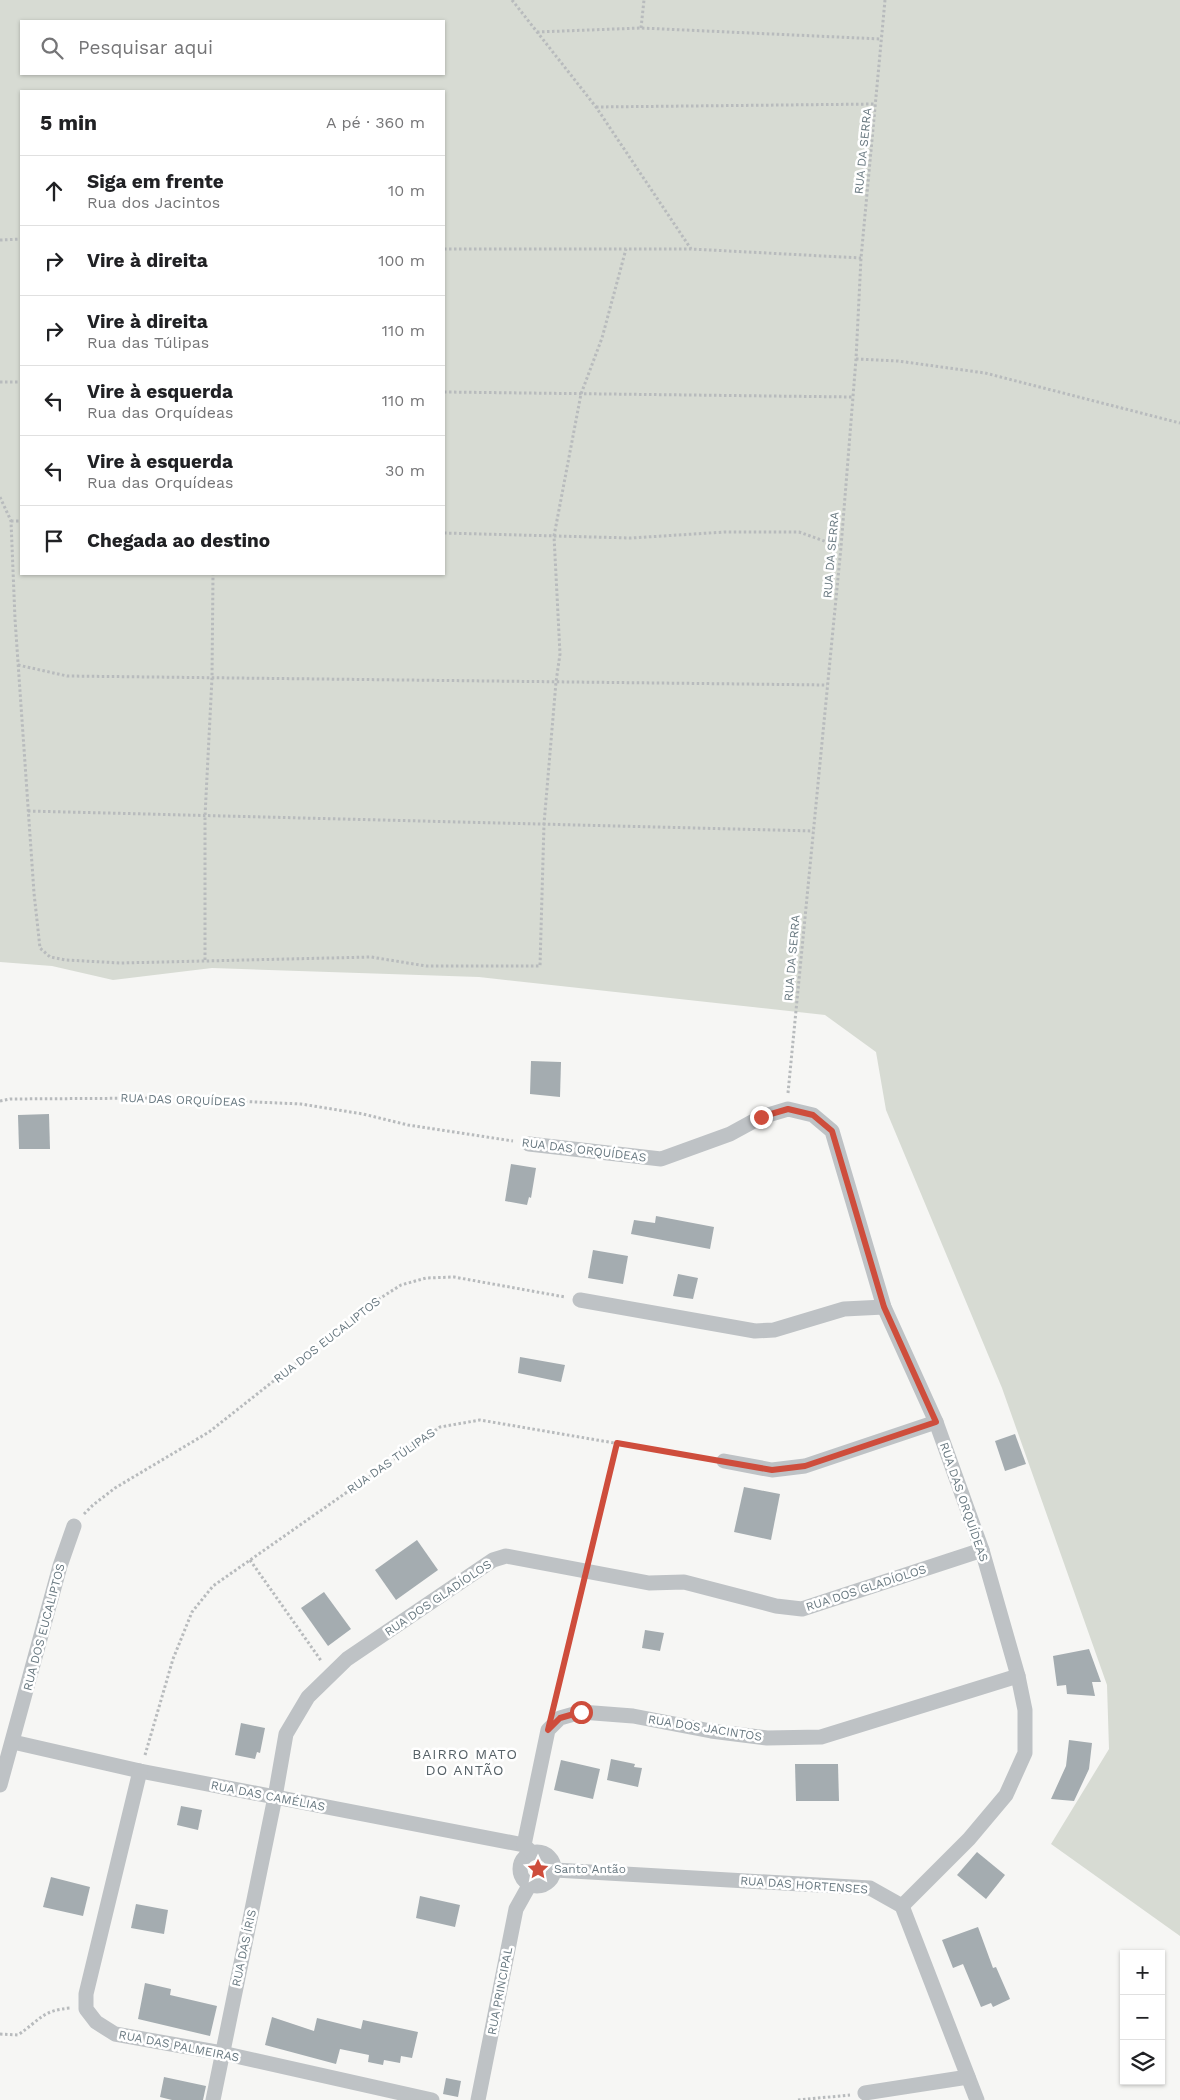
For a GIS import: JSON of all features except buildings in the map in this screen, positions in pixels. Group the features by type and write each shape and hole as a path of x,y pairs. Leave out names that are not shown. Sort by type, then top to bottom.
{"street":[{"name":"RUA DAS ORQUÍDEAS","path":"530,1144 661,1160 730,1134 761,1117 788,1109 813,1115 832,1131 884,1307 936,1422 982,1550 1018,1676 1025,1710 1026,1753 1006,1795 969,1839 902,1906"},
{"path":"580,1300 755,1331 774,1330 844,1309 884,1307"},
{"path":"724,1461 772,1470 805,1466 936,1422"},
{"name":"RUA DOS EUCALIPTOS","path":"0,1785 60,1566 74,1526"},
{"name":"RUA DOS GLADÍOLOS","path":"276,1797 286,1734 308,1697 347,1659 493,1560 506,1556 649,1583 684,1582 776,1606 802,1609 982,1550"},
{"name":"RUA DOS JACINTOS","path":"548,1730 560,1718 581,1712 633,1716 711,1731 767,1738 821,1737 1018,1676"},
{"path":"528,1849 543,1853 552,1859 555,1870 551,1880 541,1886 530,1884 523,1877 520,1868 528,1849 548,1730"},
{"name":"RUA DAS CAMÉLIAS","path":"13,1742 140,1771 528,1849"},
{"path":"86,2009 86,1994 140,1771"},
{"name":"RUA DAS ÍRIS","path":"213,2100 276,1797"},
{"name":"RUA DAS HORTENSES","path":"555,1870 870,1888 902,1906"},
{"name":"RUA PRINCIPAL","path":"478,2100 516,1909 530,1884"},
{"path":"902,1906 977,2100"},
{"name":"RUA DAS PALMEIRAS","path":"86,2009 96,2022 115,2034 222,2053 432,2100"},
{"path":"865,2093 968,2077"}],"path":[{"path":"512,0 596,107 691,249"},
{"path":"641,28 644,0"},
{"name":"RUA DA SERRA","path":"794,1110 787,1090 794,1040 841,547 856,359 861,258 885,0"},
{"path":"537,32 641,28 881,39"},
{"path":"596,107 876,104"},
{"path":"0,240 20,239"},
{"path":"445,249 691,249 861,258"},
{"path":"0,497 11,521 18,665 34,893 40,948 50,957 66,960 122,963 371,957 426,966 540,966 544,824 560,654 554,536 582,394 602,338 626,249"},
{"path":"856,359 898,361 985,374 1180,423"},
{"path":"0,382 20,382"},
{"path":"445,392 852,397"},
{"path":"11,521 20,521"},
{"path":"445,533 631,538 725,532 799,532 841,547"},
{"path":"205,960 205,816 212,678 213,575"},
{"path":"18,665 67,676 827,685"},
{"path":"28,811 813,831"},
{"name":"RUA DAS ORQUÍDEAS","path":"0,1101 10,1099 166,1098 301,1104 362,1114 408,1126 530,1144"},
{"name":"RUA DOS EUCALIPTOS","path":"74,1526 93,1505 115,1488 209,1432 371,1304 401,1285 426,1278 454,1277 580,1300"},
{"name":"RUA DAS TÚLIPAS","path":"140,1771 173,1660 192,1612 213,1586 440,1427 480,1420 724,1461"},
{"path":"548,1730 617,1443"},
{"path":"250,1560 331,1675"},
{"path":"0,2034 18,2035 41,2016 54,2010 86,2009"},
{"path":"798,2100 865,2093"}],"shaded area":[{"path":"0,0 1180,0 1180,1936 1051,1844 1109,1749 1107,1685 1002,1388 886,1110 876,1052 825,1015 479,977 212,968 113,980 52,966 0,962"}],"place":[{"name":"Santo Antão","path":"538,1869"}],"district":[{"name":"BAIRRO MATO DO ANTÃO","path":"465,1762"}],"route":[{"path":"581,1712 560,1718 548,1730 617,1443 772,1470 805,1466 936,1422 884,1307 832,1131 813,1115 788,1109 761,1117"}]}
